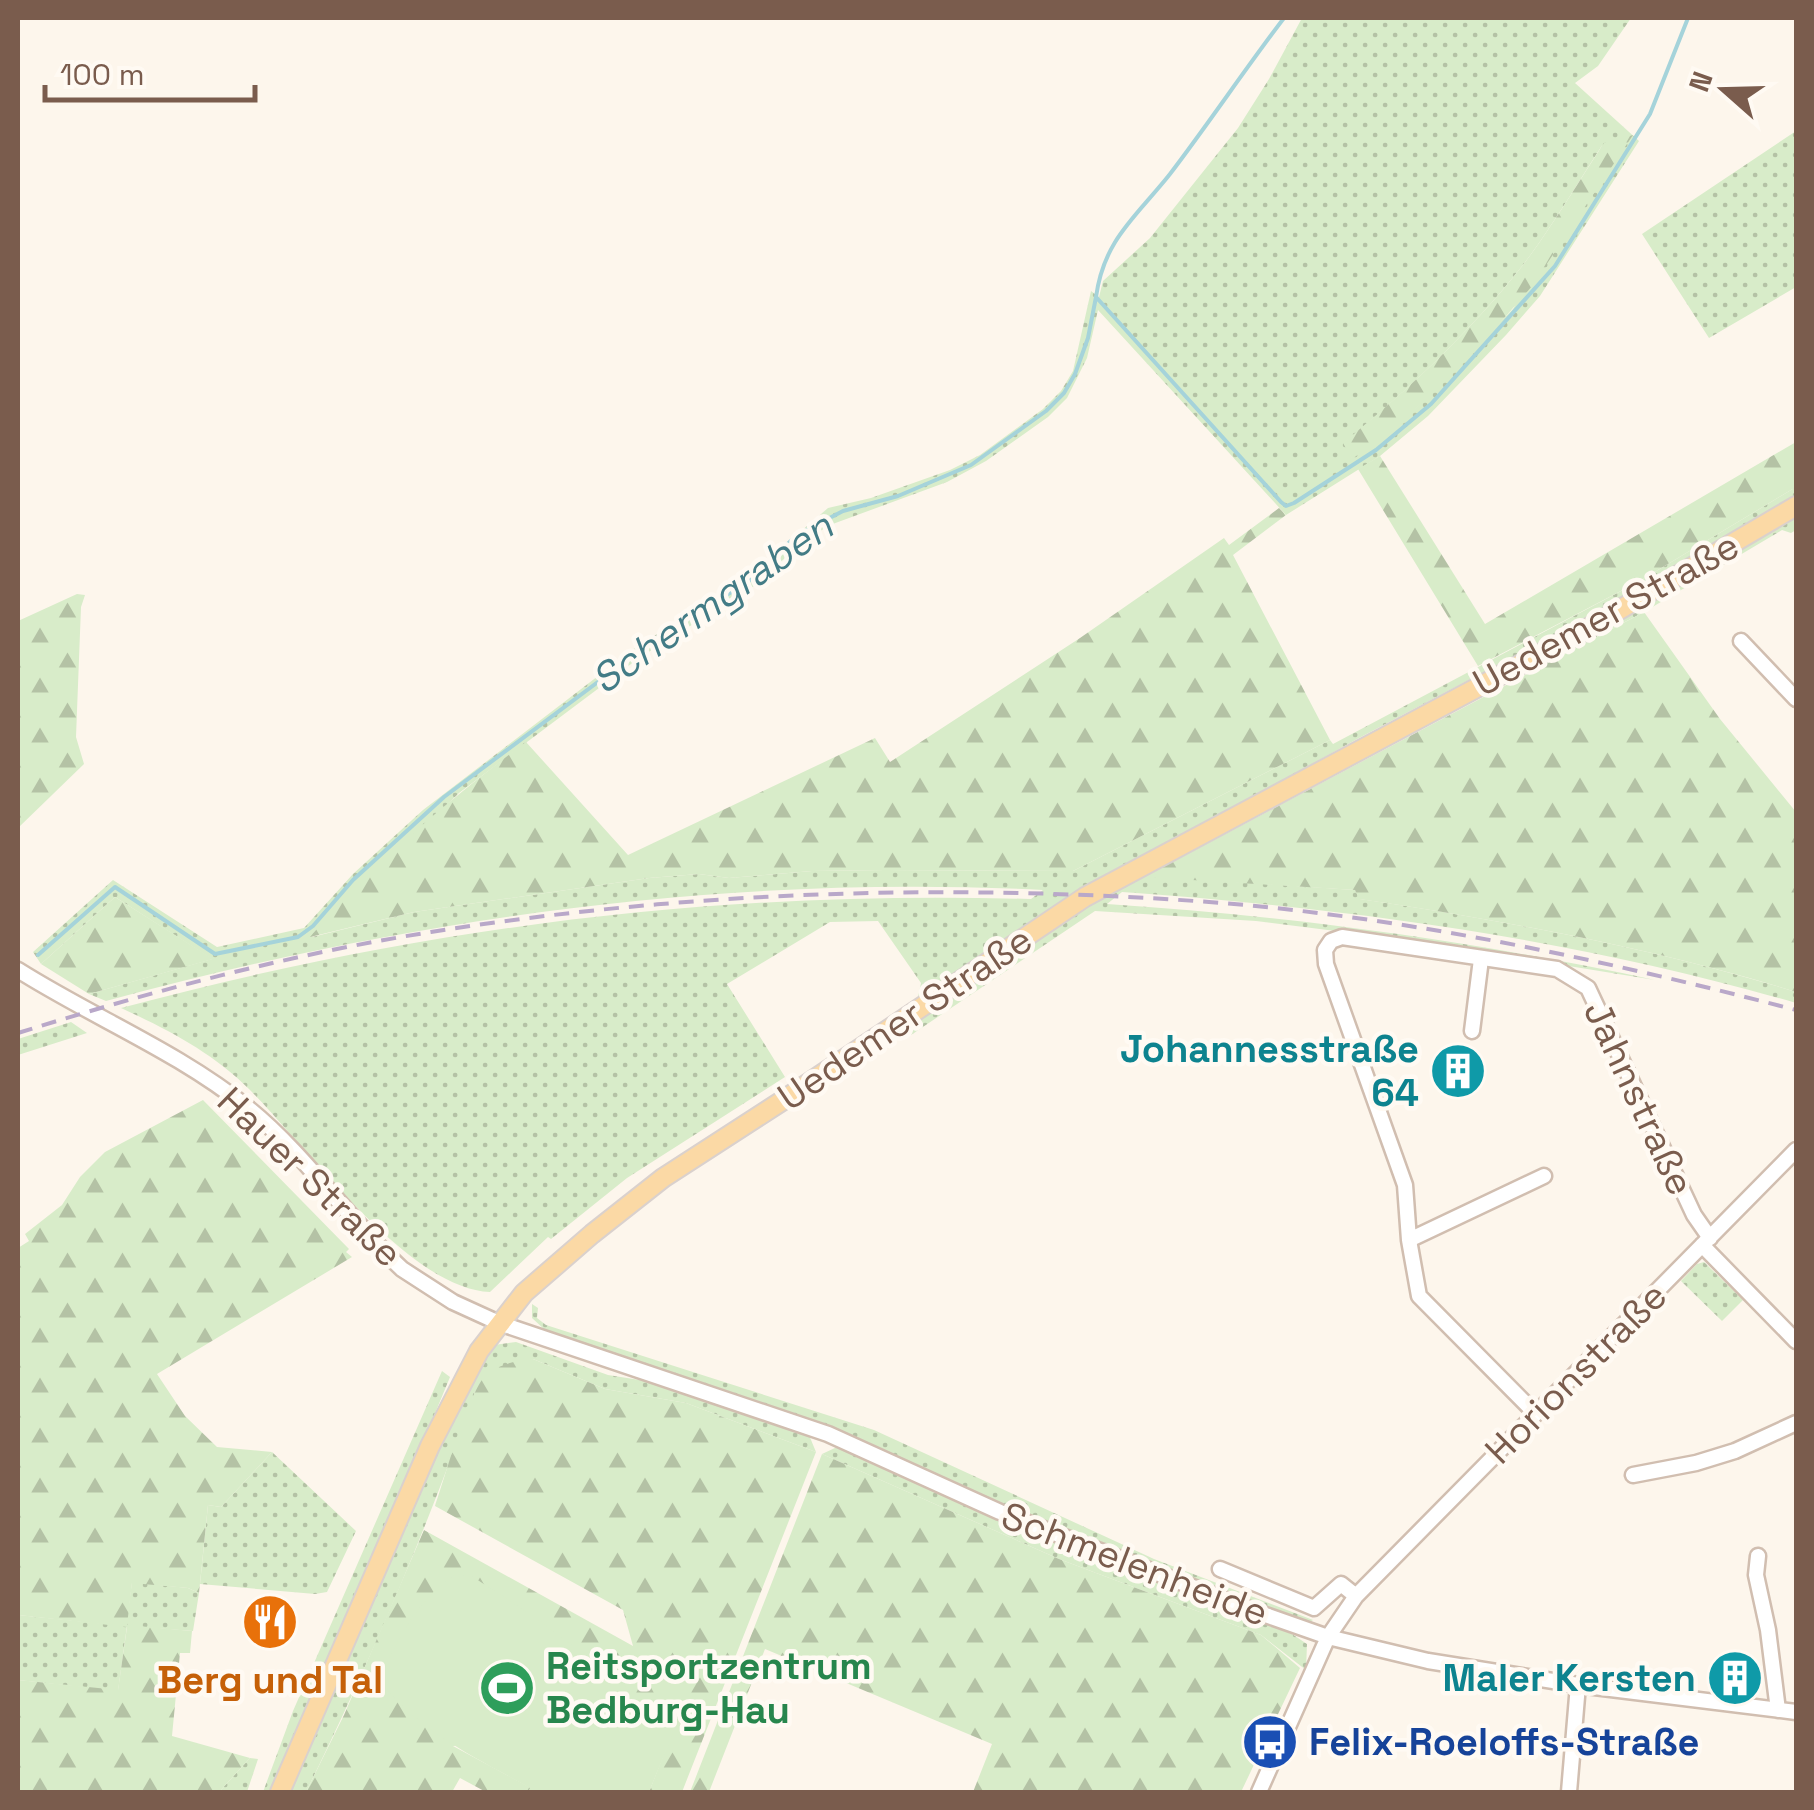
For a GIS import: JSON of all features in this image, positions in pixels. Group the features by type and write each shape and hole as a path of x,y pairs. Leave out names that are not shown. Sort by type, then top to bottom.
{"main road":[{"name":"Uedemer Straße","path":"280,1792 430,1446 478,1352 524,1292 627,1204 1085,897 1365,744 1585,630 1796,506"}],"street":[{"path":"1741,642 1796,699"},
{"path":"1472,1031 1481,959 1342,937 1331,941 1326,964 1405,1186 1419,1296 1535,1414"},
{"name":"Jahnstraße","path":"1481,959 1557,969 1588,988 1706,1242 1796,1340"},
{"name":"Hauer Straße","path":"18,970 179,1058 208,1078 279,1138 402,1269 453,1302 499,1323"},
{"name":"Horionstraße","path":"1328,1636 1356,1596 1796,1150"},
{"path":"1410,1240 1544,1176"},
{"name":"Schmelenheide","path":"499,1323 828,1434 1017,1519 1328,1636 1428,1661 1578,1685 1796,1712"},
{"path":"1633,1474 1696,1464 1796,1423"},
{"path":"1758,1556 1756,1575 1778,1710"},
{"path":"1220,1569 1314,1608 1342,1584 1356,1596"},
{"path":"1259,1792 1328,1636"},
{"path":"1569,1792 1578,1685"}],"green space":[{"path":"1302,18 1631,18 1598,66 1575,83 1639,141 1540,296 1506,335 1428,416 1380,456 1286,515 1098,310 1087,358 1067,398 1048,417 986,461 947,482 830,525 804,541 754,586 639,658 459,793 312,937 414,912 649,878 699,874 729,878 812,871 1073,871 1330,740 1333,744 1638,582 1796,487 1796,496 1643,588 1359,738 1088,888 917,1002 921,983 878,921 830,922 727,984 785,1077 627,1178 551,1239 548,1237 490,1292 458,1285 392,1241 235,1076 189,1043 121,1008 346,956 572,920 799,901 1031,899 1043,890 806,889 570,908 336,946 106,1001 89,994 212,959 115,897 41,964 33,952 113,880 217,947 304,928 353,874 423,810 632,650 750,575 828,508 871,498 980,455 1061,391 1073,371 1091,291 1099,297 1103,281 1150,238 1238,128","holes":["1603,144 1513,309 1418,406 1352,458 1344,443 1438,359 1503,289 1544,236"]},
{"path":"1796,131 1796,287 1709,338 1642,234"},
{"path":"1633,135 1532,286 1425,400 1352,459 1343,443 1438,359 1503,289 1544,236 1604,143"},
{"path":"1796,442 1796,487 1638,582 1478,666 1358,469 1380,456 1485,624"},
{"path":"1279,508 1286,515 1233,555 1330,740 1073,871 812,871 729,878 699,874 649,878 414,912 310,937 412,834 526,742 628,855 875,738 890,762 1224,538 1229,545"},
{"path":"1796,516 1796,530 1791,533 1782,530 1644,612 1146,876 1355,890 1360,899 1525,926 1689,962 1796,992 1796,1003 1630,961 1462,930 1292,907 1122,892 1107,904 1245,915 1382,932 1519,953 1655,980 1415,941 1256,921 1095,911 911,1035 914,1019 1091,901"},
{"path":"77,594 85,595 81,607 76,737 84,764 18,828 18,621"},
{"path":"1644,612 1720,719 1796,812 1796,992 1580,937 1359,899 1355,890 1144,877"},
{"path":"115,897 213,959 89,994 41,964"},
{"path":"71,1022 87,1033 18,1055 18,1039"},
{"path":"203,1100 349,1249 346,1252 352,1257 157,1374 185,1416 217,1447 272,1452 221,1507 208,1505 199,1593 188,1588 132,1583 127,1625 192,1631 190,1653 180,1653 172,1736 250,1758 219,1792 18,1792 18,1680 118,1690 127,1627 18,1615 18,1248 29,1241 25,1234 62,1205 80,1177 105,1152"},
{"path":"1704,1262 1743,1300 1722,1321 1681,1281"},
{"path":"532,1304 538,1308 537,1318 546,1325 874,1430 1154,1559 1313,1620 1307,1624 1104,1547 775,1408 544,1329 532,1318"},
{"path":"516,1342 608,1375 659,1383 809,1435 816,1452 686,1403 605,1389 533,1359 475,1392 417,1544 330,1743 306,1792 287,1792 466,1387 494,1345"},
{"path":"533,1359 605,1389 686,1403 816,1452 682,1792 649,1792 673,1731 453,1746 531,1788 528,1792 486,1792 460,1778 452,1792 306,1792 344,1715 424,1530 633,1646 623,1610 435,1506 481,1381 498,1367"},
{"path":"442,1371 450,1377 370,1571 271,1792 263,1792 293,1711"},
{"path":"837,1447 984,1514 1292,1634 1307,1644 1306,1670 1261,1635 1059,1559 822,1454"},
{"path":"272,1452 356,1531 327,1592 200,1584 208,1505 221,1507"},
{"path":"822,1454 1059,1559 1261,1635 1300,1668 1241,1792 973,1792 992,1744 765,1649 709,1792 690,1792"},
{"name":"Reitsportzentrum Bedburg-Hau","path":"455,1575 473,1577 536,1618 664,1716 674,1731 649,1792 528,1792 530,1788 429,1728 394,1697 379,1679 386,1664 419,1608"},
{"path":"132,1582 188,1588 199,1593 193,1631 127,1626 118,1691 18,1680 18,1615 126,1626"},
{"path":"250,1758 258,1759 247,1792 219,1792"}],"waterway":[{"path":"1096,297 1106,259 1123,230 1170,174 1284,18"},
{"name":"Schermgraben","path":"38,955 115,887 215,954 298,937 313,926 353,880 444,797 654,640 749,581 797,535 843,511 898,496 971,465 1046,411 1064,393 1075,374 1088,338 1096,297 1281,502 1286,506 1294,503 1376,450 1431,404 1555,266 1650,114 1688,18"}],"railway":[{"path":"18,1033 223,975 431,932 624,907 916,892 1111,896 1357,918 1578,958 1796,1010"}],"place":[{"name":"Johannesstraße 64","path":"1458,1071"},
{"name":"Berg und Tal","path":"270,1622"},
{"name":"Maler Kersten","path":"1735,1678"},
{"name":"Reitsportzentrum Bedburg-Hau","path":"507,1688"},
{"name":"Felix-Roeloffs-Straße","path":"1270,1742"}]}
